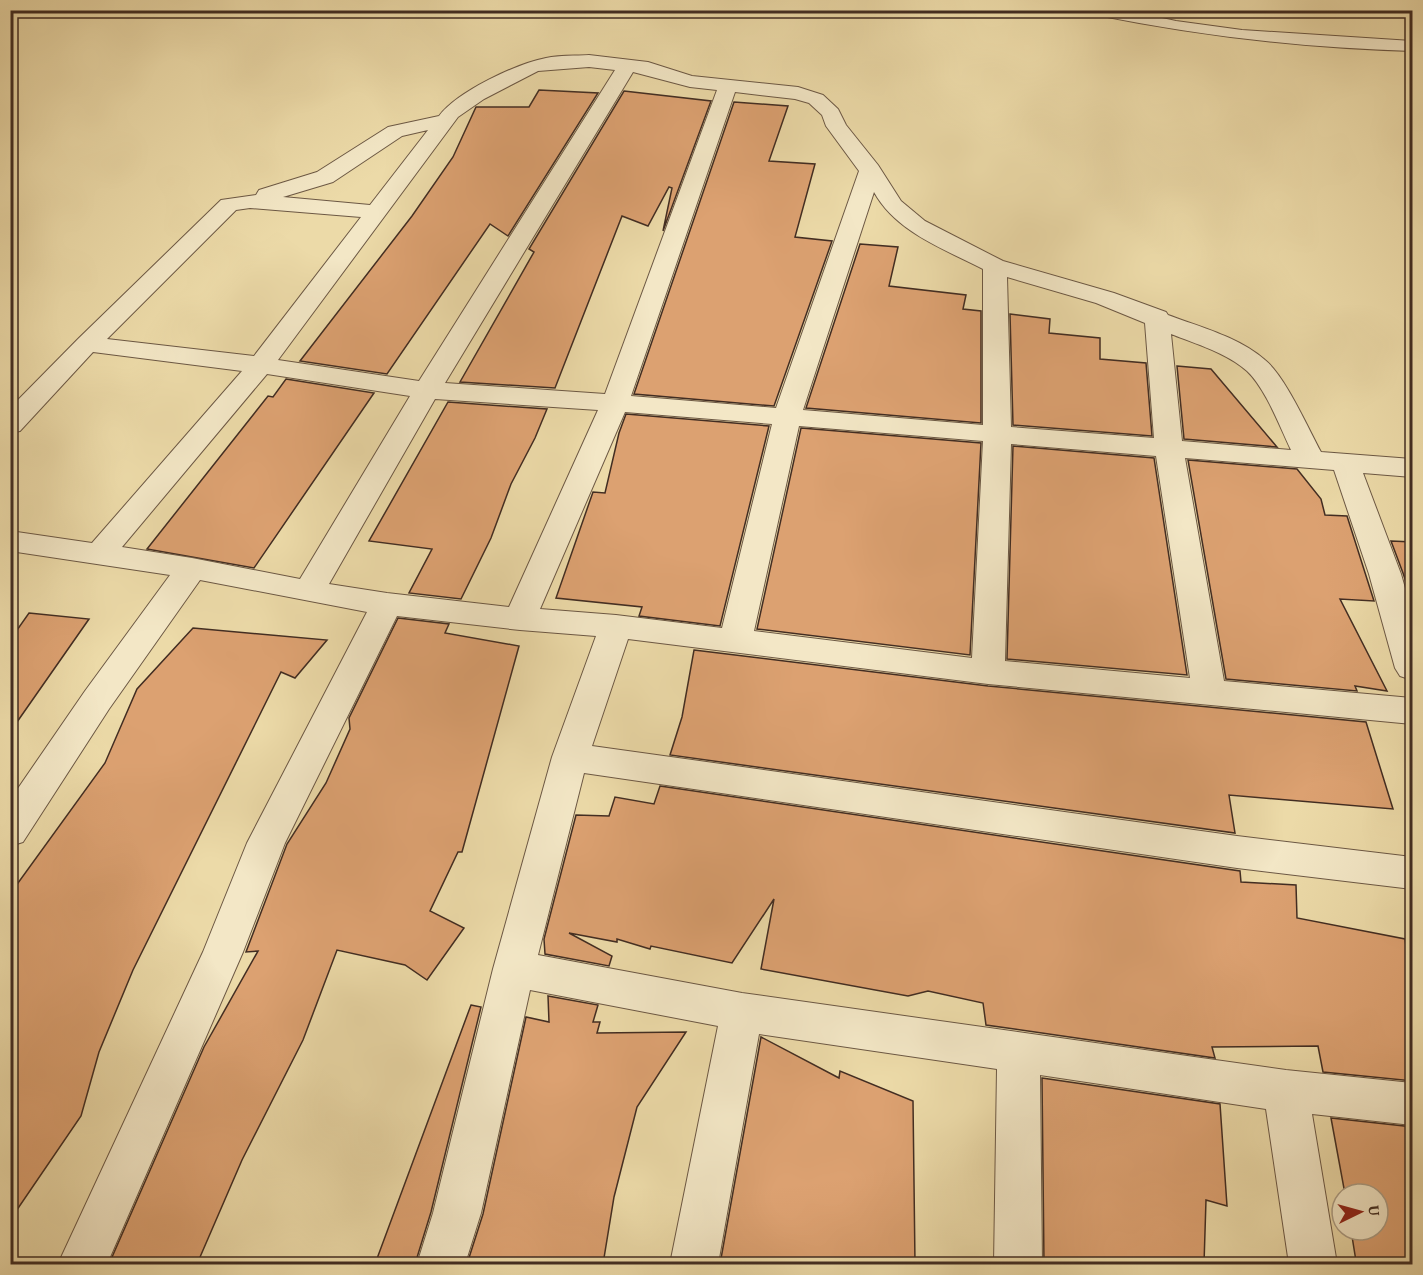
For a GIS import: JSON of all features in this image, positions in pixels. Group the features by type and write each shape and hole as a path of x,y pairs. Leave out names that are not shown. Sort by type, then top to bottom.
{"street":[{"path":"1097,10 1176,26 1242,35 1413,46"},
{"path":"99,554 261,365 451,113 477,95 532,67 549,63 589,61 627,66 648,69 690,81 798,93 816,99 831,113 836,126 870,170 892,205 917,226 995,266 1106,298 1226,347 1257,366 1278,395 1310,458"},
{"path":"309,591 427,390 627,66"},
{"path":"520,619 615,403 728,85"},
{"path":"10,425 87,344 229,204 250,201 325,177 395,131 446,120"},
{"path":"735,642 787,417 870,170"},
{"path":"250,201 378,212"},
{"path":"988,672 998,435 995,266"},
{"path":"1157,317 1169,449 1209,693"},
{"path":"87,344 261,365 427,390 615,403 1413,468"},
{"path":"1345,462 1399,575 1413,668"},
{"path":"10,541 192,568 387,604 520,619 616,626 988,672 1413,711"},
{"path":"10,831 97,700 192,568"},
{"path":"82,1264 223,952 266,843 387,604"},
{"path":"441,1264 457,1213 514,969 570,757 616,626"},
{"path":"570,757 1237,852 1413,873"},
{"path":"514,969 742,1012 1286,1091 1413,1104"},
{"path":"693,1264 742,1012"},
{"path":"1018,1264 1018,1079 1021,1052"},
{"path":"1286,1091 1313,1264"}],"building":[{"path":"539,90 598,93 508,236 490,224 387,374 300,361 412,216 453,157 476,107 529,107"},
{"path":"624,91 711,101 663,231 672,188 669,187 648,226 622,216 555,388 460,382 534,252 529,249"},
{"path":"734,102 788,106 769,161 815,164 795,237 832,241 774,406 634,394"},
{"path":"860,244 898,247 889,286 966,295 963,309 981,311 981,423 806,408"},
{"path":"1010,314 1050,319 1049,333 1100,338 1100,359 1146,363 1152,436 1013,425"},
{"path":"1177,366 1211,369 1277,447 1184,439"},
{"path":"286,379 374,393 254,568 147,549 268,396 273,397"},
{"path":"448,402 547,409 511,484 491,538 461,599 409,593 432,549 369,541"},
{"path":"626,414 769,426 720,626 639,616 642,607 556,598 593,492 605,493 619,433"},
{"path":"801,428 981,443 970,655 757,629"},
{"path":"1013,446 1154,458 1187,675 1007,659"},
{"path":"1188,460 1297,469 1321,499 1325,515 1347,516 1374,601 1340,599 1387,691 1355,686 1357,691 1226,679"},
{"path":"1391,541 1413,542 1413,603 1403,573"},
{"path":"29,613 89,619 10,732 10,640"},
{"path":"398,618 449,624 445,633 519,646 462,852 458,852 430,911 464,928 427,980 405,965 337,950 303,1040 242,1160 197,1264 109,1264 204,1047 258,951 246,952 287,844 326,783 350,729 349,718"},
{"path":"193,628 327,640 295,678 281,672 133,970 99,1052 81,1116 10,1220 10,894 105,763 137,689"},
{"path":"694,650 988,686 1366,722 1393,809 1229,795 1235,833 670,755 682,717"},
{"path":"660,786 1240,871 1241,882 1296,885 1297,918 1405,939 1413,995 1413,1081 1323,1072 1318,1046 1212,1047 1215,1058 986,1025 983,1003 928,991 908,996 761,969 774,899 732,963 651,946 650,949 617,939 617,942 569,933 612,956 609,966 545,954 544,939 576,815 609,816 615,797 654,804"},
{"path":"548,996 598,1005 593,1022 600,1022 597,1033 686,1032 637,1107 614,1197 603,1264 467,1264 483,1214 526,1017 549,1022"},
{"path":"471,1005 481,1007 431,1212 415,1264 375,1264"},
{"path":"761,1037 839,1078 840,1071 913,1101 915,1264 720,1264"},
{"path":"1042,1078 1220,1104 1227,1206 1206,1200 1204,1264 1044,1264"},
{"path":"1331,1118 1413,1127 1413,1264 1378,1264 1356,1261 1353,1242 1390,1242 1390,1182 1343,1182"}]}
